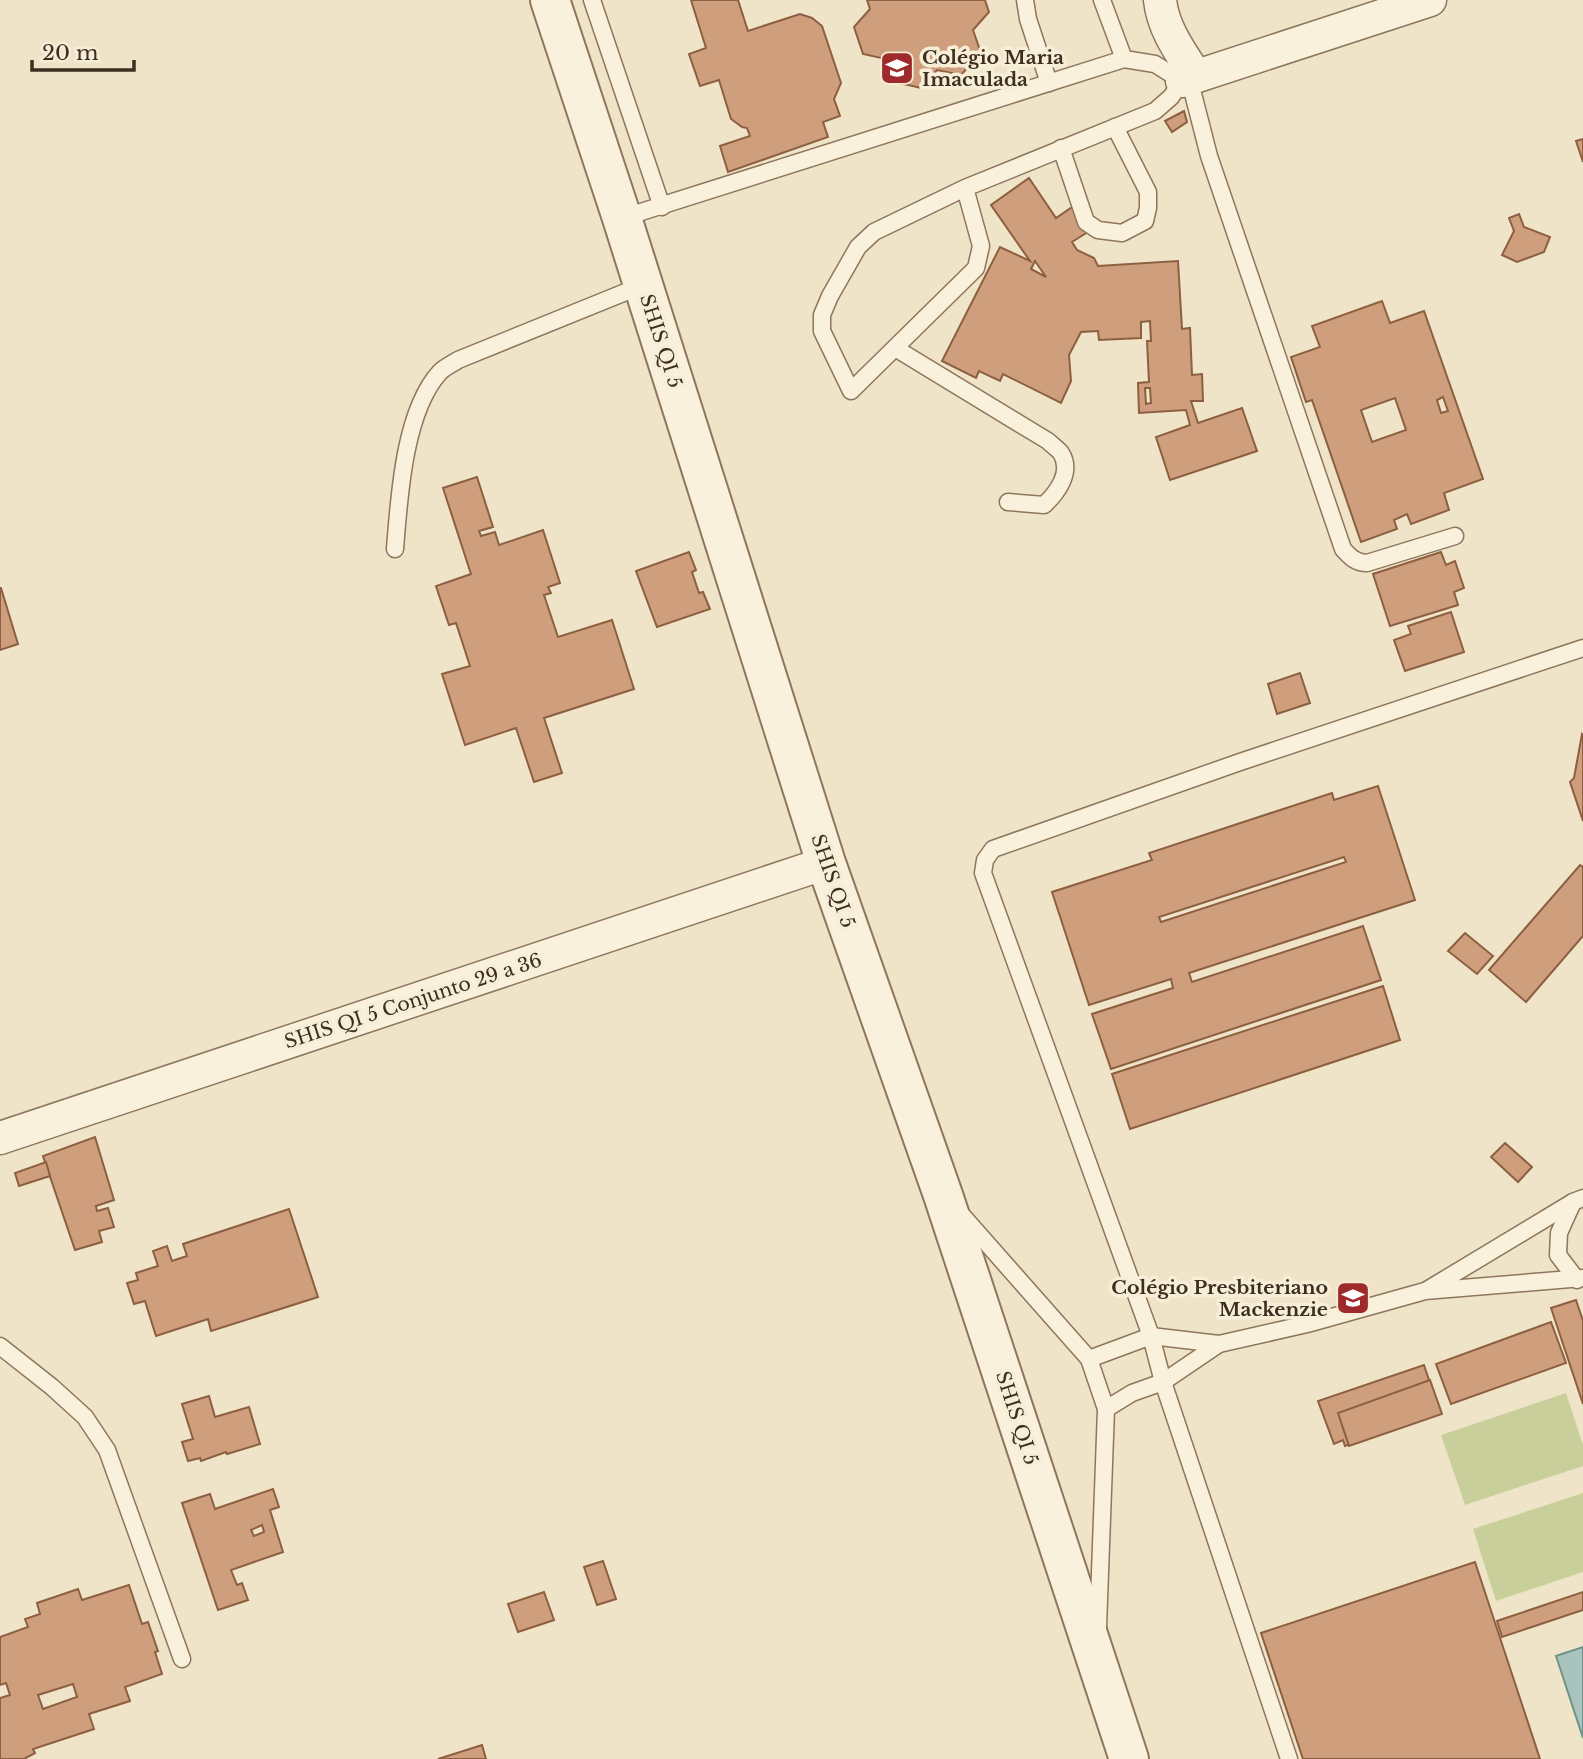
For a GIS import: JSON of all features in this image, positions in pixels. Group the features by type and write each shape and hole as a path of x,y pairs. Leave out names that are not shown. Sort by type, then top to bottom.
{"street":[{"name":"SHIS QI 5","path":"550,0 622,218 826,863 943,1195 1129,1759"},
{"path":"1160,0 1161,10 1189,79 1430,0"},
{"name":"SHIS QI 5 Conjunto 29 a 36","path":"0,1138 826,863"}],"lane":[{"path":"592,0 662,207"},
{"path":"1025,0 1028,19 1049,83"},
{"path":"1102,0 1124,59"},
{"path":"622,218 1124,59 1156,64 1189,79"},
{"path":"965,188 981,246 976,268 851,391 822,331 822,316 830,296 858,247 874,232 965,188 1155,111 1189,79"},
{"path":"1189,79 1209,156 1343,549 1360,563 1367,563 1455,536"},
{"path":"1061,148 1086,222 1098,230 1122,233 1145,220 1149,208 1148,192 1115,127"},
{"path":"395,549 400,485 419,406 440,372 458,360 643,285"},
{"path":"895,348 1048,441 1062,454 1065,471 1060,490 1044,505 1008,502"},
{"path":"1289,1759 1163,1382 1151,1336 983,873 985,860 993,849 1018,840 1240,762 1583,648"},
{"path":"943,1195 1089,1359 1106,1409 1096,1661"},
{"path":"1578,1200 1559,1233 1558,1255 1580,1279"},
{"path":"1425,1291 1578,1200"},
{"path":"1089,1359 1151,1336 1219,1344 1307,1324 1425,1291 1580,1279"},
{"path":"1106,1409 1132,1393 1163,1382 1219,1344"},
{"path":"0,1346 85,1417 107,1450 182,1659"}],"green space":[{"path":"1566,1393 1583,1445 1583,1466 1465,1505 1441,1435"},
{"path":"1583,1493 1583,1572 1496,1601 1473,1529"}],"water":[{"path":"1583,1647 1583,1738 1556,1656"}],"building":[{"path":"691,0 738,0 748,31 800,14 812,18 822,26 841,83 834,99 840,116 823,122 828,137 728,172 720,146 750,136 747,128 731,119 719,80 700,86 689,54 706,48"},
{"path":"867,0 985,0 989,12 973,30 981,53 961,75 937,70 921,88 894,82 886,59 863,54 854,27 870,9"},
{"path":"1184,111 1187,122 1172,132 1165,121"},
{"path":"1583,139 1583,162 1576,141"},
{"path":"1029,178 1056,218 1075,205 1091,230 1072,242 1077,250 1094,258 1098,266 1178,261 1182,329 1190,328 1192,375 1202,374 1203,401 1191,401 1198,423 1242,408 1257,451 1170,480 1156,437 1190,425 1186,410 1139,413 1138,383 1149,382 1147,341 1151,341 1150,321 1141,322 1141,338 1099,340 1098,331 1081,332 1069,355 1071,381 1061,403 1003,374 1000,381 979,371 976,378 942,361 1000,247 1030,261 991,205","holes":["1035,261 1046,277 1031,269","1145,388 1150,388 1151,403 1146,404"]},
{"path":"1519,214 1524,227 1550,237 1544,252 1517,262 1502,255 1514,231 1509,218"},
{"path":"1382,301 1390,323 1424,311 1483,479 1444,493 1449,510 1411,524 1407,514 1394,520 1397,529 1361,542 1312,400 1306,402 1291,357 1320,347 1312,326","holes":["1443,397 1448,411 1441,413 1437,400","1395,398 1406,430 1372,442 1361,410"]},
{"path":"477,477 493,527 479,531 481,536 495,532 499,545 543,530 560,583 548,587 551,593 544,595 558,637 612,620 634,689 544,718 562,773 534,782 516,728 465,745 442,674 470,666 456,623 449,625 436,586 471,574 443,488"},
{"path":"689,552 696,570 692,572 699,593 703,592 710,609 657,627 636,571"},
{"path":"1441,552 1446,565 1455,561 1464,588 1454,592 1458,605 1390,626 1373,574"},
{"path":"0,588 18,644 0,650"},
{"path":"1451,612 1464,652 1405,671 1394,640 1411,634 1408,626"},
{"path":"1300,673 1310,703 1277,714 1268,684"},
{"path":"1582,734 1583,821 1570,782 1574,778"},
{"path":"1378,786 1415,900 1189,973 1192,982 1363,926 1381,980 1111,1069 1092,1014 1173,988 1171,979 1089,1005 1052,892 1152,860 1149,853 1332,793 1334,800","holes":["1344,857 1346,862 1161,922 1159,917"]},
{"path":"1580,865 1583,867 1583,936 1526,1002 1489,970"},
{"path":"1465,933 1493,956 1477,974 1448,951"},
{"path":"1383,986 1400,1040 1130,1129 1112,1074"},
{"path":"95,1137 114,1200 96,1206 97,1211 108,1208 114,1227 99,1231 102,1242 75,1250 43,1156"},
{"path":"1505,1143 1532,1167 1518,1182 1491,1157"},
{"path":"46,1162 50,1176 19,1186 15,1173"},
{"path":"289,1209 318,1297 211,1331 208,1319 156,1336 145,1301 134,1304 127,1283 138,1280 136,1273 158,1266 153,1251 167,1246 172,1261 187,1256 183,1244"},
{"path":"1576,1300 1583,1321 1583,1404 1551,1308"},
{"path":"1551,1322 1566,1363 1451,1404 1436,1364"},
{"path":"1424,1365 1440,1413 1345,1446 1343,1440 1334,1444 1318,1401"},
{"path":"1430,1380 1442,1414 1349,1446 1338,1413"},
{"path":"209,1396 215,1417 249,1407 260,1444 201,1461 200,1458 188,1461 182,1442 193,1439 182,1404"},
{"path":"273,1489 279,1507 270,1510 283,1552 231,1570 237,1585 242,1583 248,1600 218,1610 182,1503 210,1494 215,1509","holes":["262,1525 264,1532 254,1536 251,1530"]},
{"path":"603,1561 616,1599 597,1605 584,1567"},
{"path":"1475,1562 1540,1759 1303,1759 1261,1633"},
{"path":"129,1585 142,1624 148,1622 158,1651 155,1652 162,1674 125,1687 130,1701 89,1714 94,1729 33,1749 35,1753 24,1759 0,1759 0,1698 10,1695 6,1683 0,1685 0,1637 28,1627 25,1619 40,1614 37,1603 78,1589 82,1600","holes":["73,1684 77,1697 43,1709 38,1695"]},
{"path":"544,1592 554,1620 518,1632 508,1604"},
{"path":"1583,1592 1583,1610 1502,1637 1497,1621"},
{"path":"482,1745 486,1759 438,1759"}],"place":[{"name":"Colégio Maria Imaculada","path":"897,68"},
{"name":"Colégio Presbiteriano Mackenzie","path":"1353,1298"}]}
